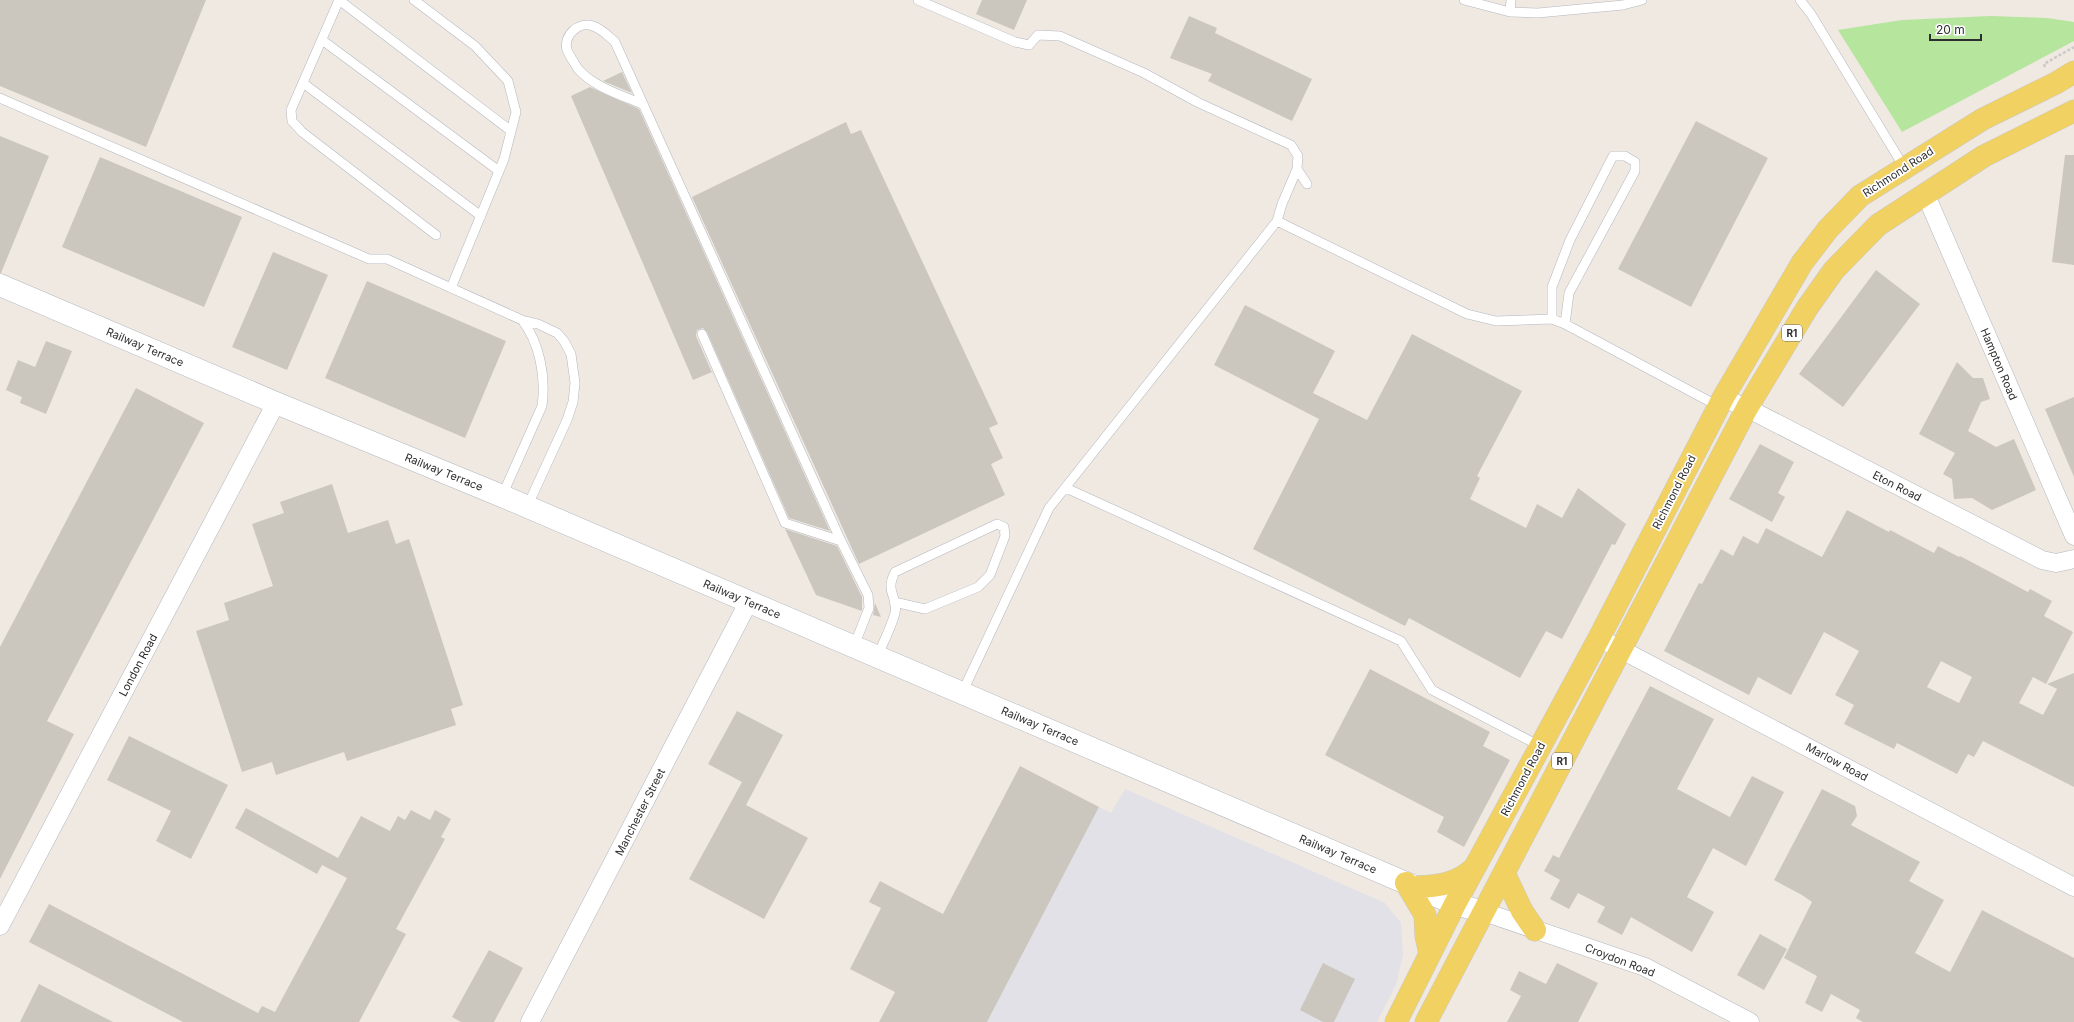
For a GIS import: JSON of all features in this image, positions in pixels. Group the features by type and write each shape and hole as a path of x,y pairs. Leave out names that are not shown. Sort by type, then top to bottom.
{"main road":[{"name":"Richmond Road","path":"1396,1022 1455,904 1599,638 1721,402 1784,291 1806,257 1828,229 1860,196 1982,119 2056,83 2074,72"},
{"name":"R1","path":"1426,1022 1747,408 1807,308 1834,270 1878,224 1984,156 2074,111"},
{"path":"1904,167 1925,193"},
{"name":"Railway Terrace","path":"0,285 276,403 502,496 1455,904 1484,912"},
{"path":"1430,954 1426,936 1425,915 1411,885 1444,885 1465,876 1476,866"},
{"path":"1504,873 1522,912 1535,930"}],"street":[{"name":"Hampton Road","path":"1925,193 2074,536"},
{"name":"Eton Road","path":"1721,402 1747,408 2042,560 2056,563 2074,559"},
{"name":"London Road","path":"0,926 276,403"},
{"name":"Manchester Street","path":"530,1022 749,602"},
{"name":"Marlow Road","path":"1599,638 1621,648 2074,887"},
{"name":"Croydon Road","path":"1484,912 1645,967 1750,1022"}],"lane":[{"path":"436,235 302,132 292,121 291,110 339,0 511,131"},
{"path":"414,0 475,46 508,81 516,112 499,171 451,288"},
{"path":"918,0 1015,42 1029,45 1038,35 1060,36 1144,72 1199,103 1291,145 1298,156 1297,169 1282,204 1277,221 1049,508 962,693"},
{"path":"1464,0 1510,12 1538,12 1623,5 1642,0"},
{"path":"1510,12 1511,0"},
{"path":"1800,0 1812,14 1831,48 1904,167"},
{"path":"642,104 592,80 578,68 567,50 568,38 573,30 584,25 592,25 604,31 615,42 841,541 868,595 869,608 854,646"},
{"path":"322,40 499,171"},
{"path":"303,83 481,216"},
{"path":"0,98 369,259 387,259 522,320 538,324 557,333 564,341 571,354 575,383 573,402 567,420 527,507"},
{"path":"1552,319 1552,287 1570,240 1613,156 1625,156 1635,162 1635,171 1569,293 1565,324"},
{"path":"1297,169 1308,184"},
{"path":"1277,221 1467,314 1496,321 1552,319 1565,324 1721,402"},
{"path":"502,496 542,406 544,391 538,350 531,332 522,320"},
{"path":"702,334 785,523 841,541"},
{"path":"1066,488 1401,641 1432,690 1540,746"},
{"path":"877,657 895,612 890,587 895,572 997,524 1004,527 1005,536 990,575 978,587 925,609 894,602"}],"shaded area":[{"path":"1125,789 1385,903 1401,923 1403,955 1396,985 1377,1022 987,1022 1099,807 1111,813"}],"green space":[{"path":"1990,16 2047,18 2074,22 2074,41 1902,132 1838,30 1902,20"}],"building":[{"path":"0,0 206,0 146,147 0,86"},
{"path":"982,0 1027,0 1014,30 976,14"},
{"path":"1189,16 1217,28 1215,33 1312,79 1292,121 1208,81 1212,74 1170,58"},
{"path":"622,72 632,93 603,81"},
{"path":"590,87 639,109 830,531 789,518 707,332 703,328 697,330 696,336 712,372 693,380 571,96"},
{"path":"1696,121 1768,158 1691,307 1618,269"},
{"path":"846,122 851,134 861,130 998,424 989,428 1003,458 991,464 1005,495 859,564 692,197"},
{"path":"0,136 49,156 1,273 0,273"},
{"path":"2065,155 2074,155 2074,265 2052,262"},
{"path":"100,157 242,217 204,307 62,247"},
{"path":"273,252 328,275 287,370 232,347"},
{"path":"1876,270 1920,304 1843,407 1799,374"},
{"path":"367,281 506,341 465,438 325,378"},
{"path":"1245,305 1335,351 1313,393 1367,420 1412,334 1522,391 1477,476 1480,478 1470,499 1526,528 1537,504 1562,518 1578,488 1626,524 1615,545 1612,544 1562,639 1546,631 1520,678 1409,618 1405,626 1253,549 1319,419 1214,365"},
{"path":"46,341 72,351 46,414 20,403 22,397 6,390 18,360 35,367"},
{"path":"1957,362 1973,378 1983,378 1990,399 1981,402 1968,431 1996,447 2014,439 2036,490 1992,510 1972,498 1954,499 1952,479 1943,474 1955,453 1919,434"},
{"path":"136,388 204,423 47,721 74,734 0,879 0,647"},
{"path":"2074,397 2074,477 2045,409"},
{"path":"1760,444 1794,462 1778,493 1785,497 1772,522 1729,499"},
{"path":"332,484 348,533 388,520 396,544 409,539 463,705 451,709 456,725 347,761 344,752 276,775 272,762 242,772 196,631 229,620 224,603 273,586 252,524 284,513 280,502"},
{"path":"1847,510 1934,553 1938,546 2028,592 2030,589 2052,601 2044,616 2073,632 2046,684 2033,677 2019,703 2043,715 2057,689 2047,684 2074,673 2074,787 1983,741 1974,757 1968,754 1957,774 1897,743 1894,749 1844,724 1854,705 1835,695 1859,651 1824,632 1791,695 1758,677 1749,695 1664,651 1699,583 1702,584 1721,549 1733,556 1743,536 1758,544 1766,528 1822,557","holes":["1941,661 1972,677 1959,703 1927,687"]},
{"path":"785,529 837,546 862,597 862,611 816,595"},
{"path":"875,603 881,617 873,615"},
{"path":"1370,669 1490,732 1483,746 1510,760 1464,847 1437,832 1444,817 1325,755"},
{"path":"1650,686 1714,719 1677,789 1730,817 1752,776 1784,792 1746,866 1713,848 1687,897 1714,912 1692,952 1631,917 1622,935 1597,922 1605,907 1578,893 1569,909 1550,899 1560,880 1544,871 1553,855 1559,858"},
{"path":"737,711 783,735 746,805 808,838 764,919 689,879 742,782 708,764"},
{"path":"129,736 228,785 191,859 156,841 171,811 107,780"},
{"path":"1020,766 1099,807 987,1022 879,1022 895,992 850,969 881,908 869,902 880,881 943,914"},
{"path":"1822,789 1855,806 1857,816 1851,825 1920,862 1909,881 1944,900 1915,953 1950,972 1982,910 2074,958 2074,1022 1863,1022 1856,1018 1860,1010 1831,994 1822,1012 1805,1003 1817,976 1784,958 1812,902 1774,880"},
{"path":"246,808 338,858 361,816 390,831 398,816 405,820 411,810 430,820 435,810 451,819 441,837 445,839 396,929 406,934 359,1022 183,1022 29,942 49,904 258,1013 262,1006 275,1012 347,878 322,865 317,874 235,828"},
{"path":"1760,934 1787,949 1764,990 1737,975"},
{"path":"489,950 523,968 494,1022 461,1022 452,1017"},
{"path":"1323,963 1355,979 1334,1022 1323,1022 1300,1010"},
{"path":"1557,963 1598,983 1578,1022 1507,1022 1521,996 1510,990 1519,971 1546,984"},
{"path":"39,984 113,1022 20,1022"}]}
